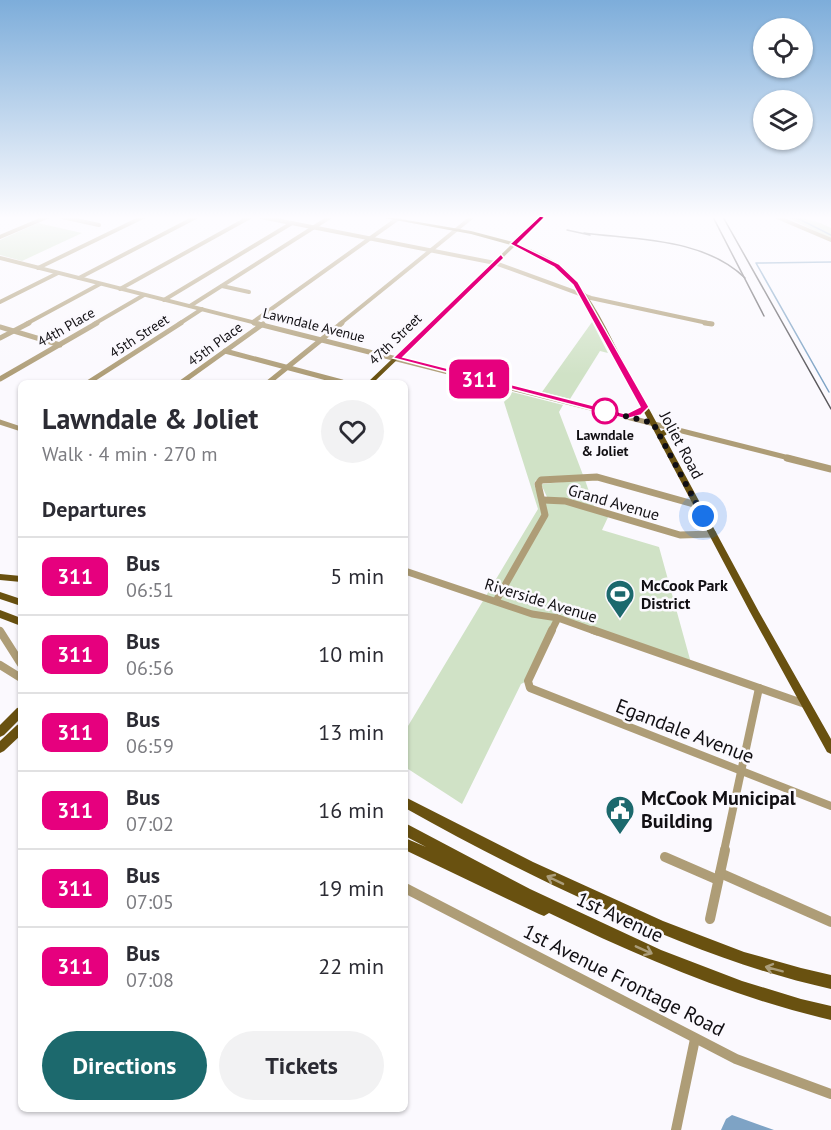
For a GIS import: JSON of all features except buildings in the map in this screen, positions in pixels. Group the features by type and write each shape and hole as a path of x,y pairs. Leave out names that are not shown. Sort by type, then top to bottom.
{"main road":[{"name":"47th Street","path":"373,380 488,270"},
{"name":"Joliet Road","path":"562,270 583,295 831,749"},
{"path":"626,416 638,413 645,407"},
{"path":"660,435 673,428"},
{"path":"0,577 18,579"},
{"path":"0,595 18,602"},
{"path":"0,614 18,621"},
{"path":"0,732 18,714"},
{"path":"0,748 18,731"},
{"path":"408,797 471,837"},
{"name":"1st Avenue","path":"408,804 566,885 697,943 768,968 831,982"},
{"name":"1st Avenue","path":"408,831 493,877 620,939 738,989 831,1013"},
{"path":"408,845 511,895 620,939"}],"street":[{"name":"Lawndale Avenue","path":"45,270 831,469"},
{"path":"78,278 94,270"},
{"path":"120,289 155,270"},
{"name":"45th Street","path":"164,300 214,270"},
{"path":"190,306 247,270"},
{"name":"45th Place","path":"253,322 326,270"},
{"path":"272,380 407,270"},
{"path":"514,270 583,295 712,324"},
{"path":"0,302 58,273"},
{"path":"0,338 100,284"},
{"path":"222,286 249,292"},
{"name":"44th Place","path":"0,379 144,295"},
{"name":"45th Street","path":"92,380 202,309"},
{"name":"45th Place","path":"188,380 262,324"},
{"path":"0,327 60,345"},
{"path":"225,351 334,380"},
{"path":"0,422 18,427"},
{"path":"496,601 544,517 546,510 539,481 597,477 698,506"},
{"name":"Grand Avenue","path":"543,500 565,501 680,535 713,534"},
{"name":"Riverside Avenue","path":"408,572 532,614 558,618 805,704"},
{"name":"Egandale Avenue","path":"558,618 529,678 528,686 831,806"},
{"path":"0,631 18,661"},
{"path":"0,665 18,676"},
{"path":"710,919 759,688"},
{"path":"665,857 831,922"},
{"name":"1st Avenue Frontage Road","path":"408,890 695,1039 762,1070 831,1094"},
{"path":"676,1130 695,1039"}],"green space":[{"path":"592,322 608,353 600,351 570,399 542,392"},
{"path":"512,392 563,405 559,412 583,475 536,480 534,484 540,501 556,500 609,515 602,530 659,547 691,663 558,617 527,681 521,684 462,804 408,769 408,726 538,509 504,402"},
{"path":"585,480 595,509 547,497 541,484"}],"water":[{"path":"732,1115 774,1130 721,1130 726,1119"}],"waterway":[{"path":"760,270 829,392"}],"railway":[{"path":"734,270 744,277"},
{"path":"740,270 744,277"},
{"path":"753,270 831,409"},
{"path":"744,277 764,316"}],"bus line":[{"name":"311","path":"487,270 397,358 626,416 638,413 645,407 576,284 562,270"}],"place":[{"name":"Lawndale & Joliet","path":"605,411"},
{"name":"McCook Park District","path":"620,620"},
{"name":"McCook Municipal Building","path":"620,836"}],"route":[{"path":"605,411 653,423 703,516"}]}
